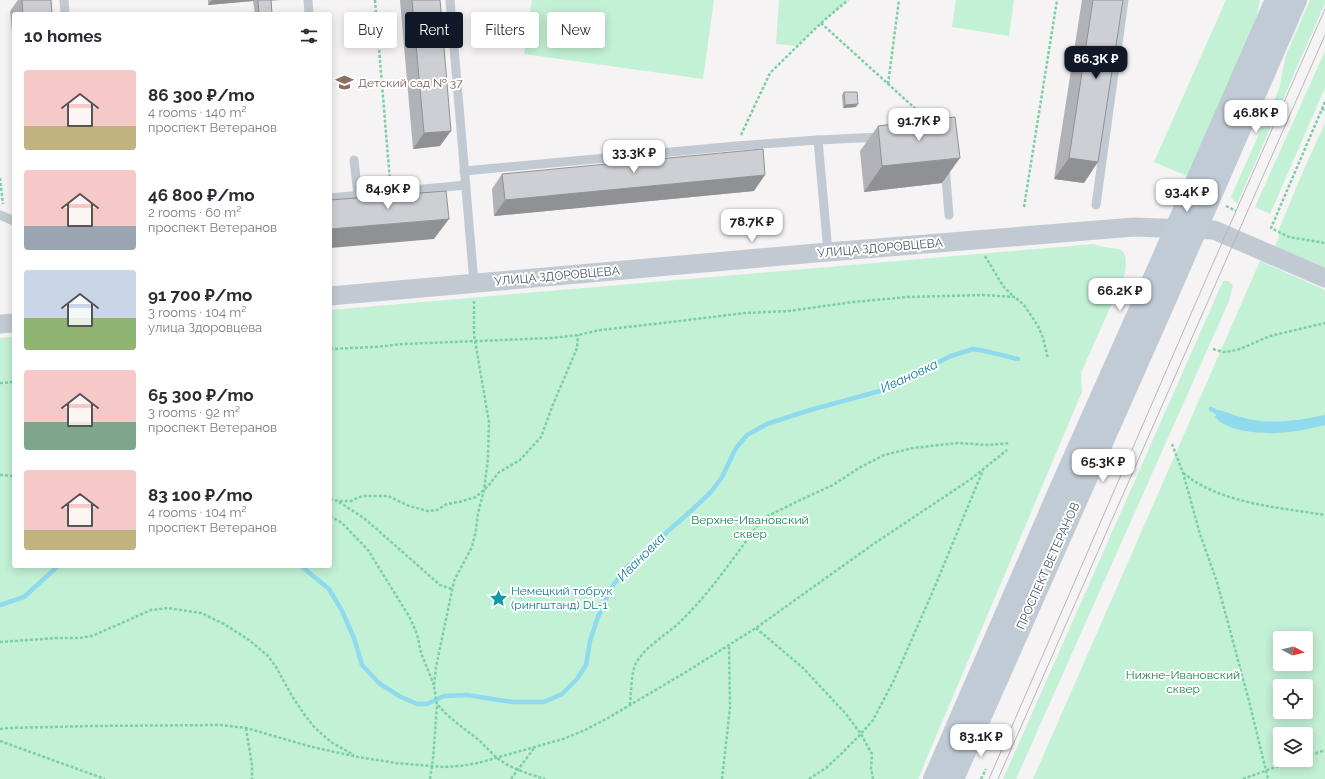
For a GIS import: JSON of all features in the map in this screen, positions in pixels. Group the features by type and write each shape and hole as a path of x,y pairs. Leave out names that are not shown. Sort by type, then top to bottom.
{"main road":[{"name":"ПРОСПЕКТ ВЕТЕРАНОВ","path":"953,779 1186,228 1276,0"},
{"name":"ПРОСПЕКТ ВЕТЕРАНОВ","path":"934,779 1057,494 1296,0"}],"street":[{"name":"УЛИЦА ЗДОРОВЦЕВА","path":"332,296 828,252 1134,227 1214,230 1325,278"},
{"path":"0,324 12,323"}],"lane":[{"path":"64,0 65,12"},
{"path":"308,0 310,12"},
{"path":"450,0 474,283"},
{"path":"1096,205 1124,0"},
{"path":"464,170 736,146 888,137"},
{"path":"818,140 828,252"},
{"path":"945,156 949,215"},
{"path":"354,160 358,195"},
{"path":"332,198 466,185"},
{"path":"2,216 12,220"}],"path":[{"path":"375,0 391,192"},
{"path":"736,146 770,73 820,23 848,0"},
{"path":"888,84 899,0"},
{"path":"1024,208 1057,0"},
{"path":"820,23 932,124"},
{"path":"1325,102 1271,228 1289,237 1325,243"},
{"path":"1322,108 1325,112"},
{"path":"0,178 2,216"},
{"path":"982,251 1003,286 1024,305 1038,326 1043,338 1048,359"},
{"path":"430,779 437,704 434,686 436,667 454,581 472,547 484,490 488,458 489,422 474,335 474,283"},
{"path":"332,349 403,344 552,338 578,335 600,330 745,313 789,311 853,302 908,297 983,295 1015,297"},
{"path":"1213,349 1223,352 1240,349 1270,336 1325,323"},
{"path":"332,500 351,501 362,496 388,496 409,506 428,511 437,510 447,504 476,497 498,473 520,460 541,437 577,348 578,335"},
{"path":"0,383 12,382"},
{"path":"630,706 634,666 640,656 649,646 672,630 698,603 758,525 766,517 807,496 833,485 859,468 884,455 913,448 957,443 989,445 1010,443"},
{"path":"1172,444 1183,473 1200,534 1227,616 1268,779"},
{"path":"0,729 86,726 221,725 246,728 312,747 358,757 396,763 431,766 460,766 478,763 563,739 585,730 630,706 756,628 872,545 971,479 1007,450"},
{"path":"809,779 826,768 861,734 873,720 893,682 984,469"},
{"path":"1183,473 1199,485 1236,499 1325,515"},
{"path":"0,475 12,476"},
{"path":"338,501 364,518 440,585 452,590"},
{"path":"332,517 342,524 368,550 410,618 417,634 421,653 434,686"},
{"path":"0,642 92,636 151,610 168,608 201,613 224,624 268,656 276,667 292,696 315,728 331,742 358,757"},
{"path":"756,628 803,668 846,714 861,734 872,754 871,768 873,779"},
{"path":"722,779 730,708 729,645"},
{"path":"437,704 457,723 477,738 496,757 531,775 546,779"},
{"path":"246,728 252,765 252,779"},
{"path":"0,741 105,779"},
{"path":"511,779 535,747"},
{"path":"1313,754 1325,750"},
{"path":"1242,779 1277,767"},
{"path":"981,779 986,769"}],"green space":[{"path":"532,0 714,0 703,79 524,54 525,48 539,48 539,12 530,12"},
{"path":"779,0 848,0 797,46 776,44"},
{"path":"956,0 1014,0 1009,36 952,27"},
{"path":"1226,0 1260,0 1253,38 1192,178 1154,162"},
{"path":"1310,0 1325,0 1325,3 1237,204 1231,197 1279,89 1286,55"},
{"path":"1325,51 1325,88 1270,214 1255,207"},
{"path":"1325,123 1325,268 1275,246 1279,237 1279,229"},
{"name":"Верхне-Ивановский сквер","path":"1094,244 1120,250 1125,256 1126,263 1125,274 1081,373 1082,392 918,779 0,779 0,338 12,337 12,568 332,568 332,310"},
{"name":"Нижне-Ивановский сквер","path":"1260,261 1325,290 1325,779 1033,779"},
{"path":"1223,281 1228,281 1233,285 1229,301 1016,779 1003,779"}],"water":[{"path":"1219,410 1249,419 1271,422 1298,420 1325,415 1325,425 1280,433 1249,432 1229,427 1221,422 1215,417"}],"building":[{"path":"22,0 51,0 52,12 23,12"},
{"path":"258,0 271,0 272,12 259,12"},
{"path":"412,0 440,0 441,12 413,12"},
{"path":"1093,0 1123,0 1098,162 1069,158"},
{"path":"416,48 444,48 451,131 424,133"},
{"path":"844,92 857,92 858,104 845,105"},
{"path":"955,117 960,158 882,166 878,126"},
{"path":"763,149 765,175 505,200 502,174"},
{"path":"446,191 449,219 332,229 332,200"}],"waterway":[{"name":"Ивановка","path":"303,568 329,589 342,611 354,638 362,665 379,683 399,696 417,704 427,704 444,696 467,695 512,702 544,702 562,694 577,679 586,665 590,641 598,617 611,588 626,568 711,492 722,477 736,448 747,435 767,424 810,410 880,391 951,356 973,349 1018,359"},
{"name":"Ивановка","path":"1211,409 1222,415"},
{"name":"Ивановка","path":"0,605 24,597 56,568"}],"tram line":[{"path":"989,779 1325,9"},
{"path":"998,779 1325,35"}],"place":[{"name":"Детский сад № 37","path":"345,83"},
{"name":"Немецкий тобрук (рингштанд) DL-1","path":"498,598"}]}
